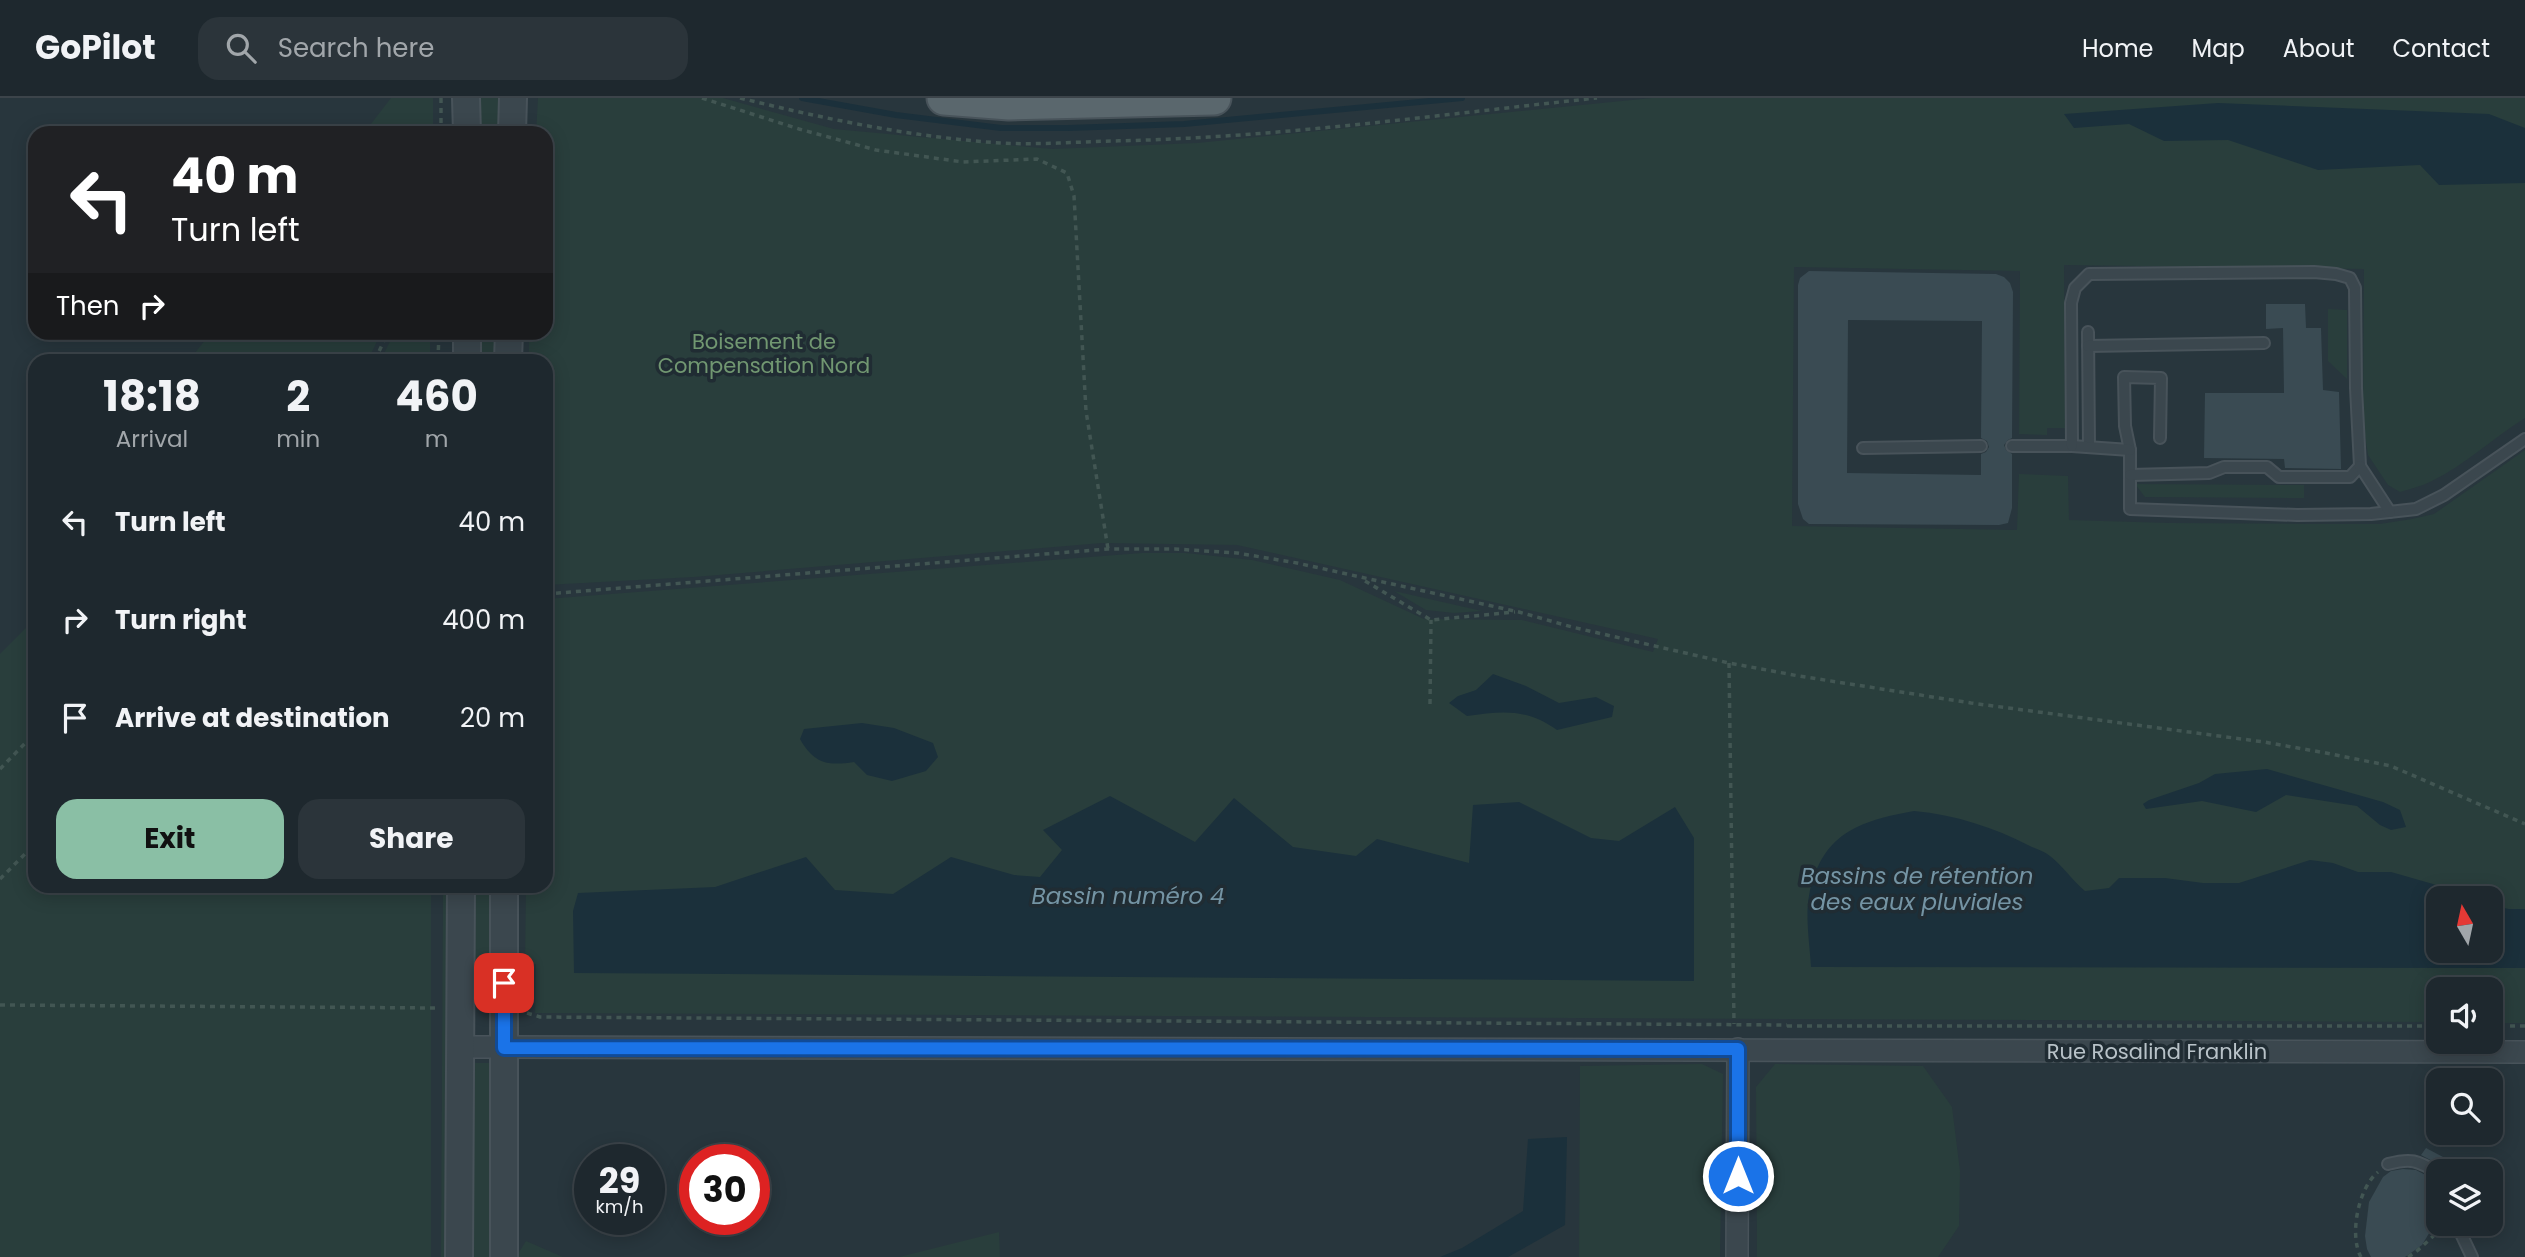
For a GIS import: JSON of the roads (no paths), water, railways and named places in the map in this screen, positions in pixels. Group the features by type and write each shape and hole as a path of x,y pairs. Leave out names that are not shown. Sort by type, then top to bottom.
{"main road":[{"path":"944,98 1009,103 1214,98"}],"street":[{"path":"466,98 467,126"},
{"path":"512,126 513,98"},
{"path":"459,1257 461,893"},
{"path":"504,893 504,1257"},
{"name":"Rue Rosalind Franklin","path":"460,1046 2525,1052"},
{"path":"1737,1257 1738,1049"}],"lane":[{"path":"2072,446 2071,303 2074,288 2089,274 2336,274 2350,278 2355,288 2360,466 2390,512"},
{"path":"2088,332 2089,447"},
{"path":"2088,346 2264,343"},
{"path":"2160,438 2161,377 2124,377 2125,426 2130,450 2130,509 2297,515 2371,514 2416,509 2444,495 2525,439"},
{"path":"1863,447 1981,446"},
{"path":"2012,446 2130,450"},
{"path":"2130,475 2209,473 2224,467 2267,467 2279,477 2350,477 2360,466"},
{"path":"2388,1164 2405,1160 2419,1161 2426,1165"},
{"path":"2461,1236 2472,1257"}],"water":[{"path":"2218,103 2489,114 2525,128 2525,183 2439,185 2420,165 2318,170 2228,140 2164,141 2129,124 2074,128 2064,114"},
{"path":"1493,674 1526,686 1559,703 1596,697 1614,706 1612,717 1557,730 1535,718 1514,713 1467,716 1449,703 1458,696 1476,690"},
{"path":"862,723 894,728 933,743 938,757 926,771 892,781 867,775 854,762 837,764 816,758 800,739 804,729"},
{"path":"2267,769 2383,802 2400,810 2406,827 2391,830 2380,825 2357,806 2286,795 2256,812 2202,801 2146,809 2143,804 2199,783 2215,774"},
{"name":"Bassin numéro 4","path":"1110,796 1195,842 1234,798 1293,847 1356,856 1377,839 1469,863 1473,805 1519,802 1591,838 1619,841 1675,807 1694,838 1694,981 574,973 573,911 578,893 715,887 806,857 835,890 893,894 951,857 1014,875 1040,877 1062,850 1043,830"},
{"name":"Bassins de rétention des eaux pluviales","path":"1914,811 1945,815 2002,833 2048,854 2085,891 2109,888 2119,878 2239,883 2310,860 2333,863 2358,872 2391,872 2438,886 2426,886 2426,963 2503,963 2503,908 2525,909 2525,968 1811,967 1808,904 1815,875 1823,858 1845,834 1859,826"},
{"path":"1567,1137 1565,1225 1508,1257 1440,1257 1462,1248 1523,1211 1528,1139"}],"waterway":[{"path":"802,98 896,115 1001,128 1184,124 1462,98"}],"park label":[{"name":"Boisement de Compensation Nord","path":"764,353"}]}
